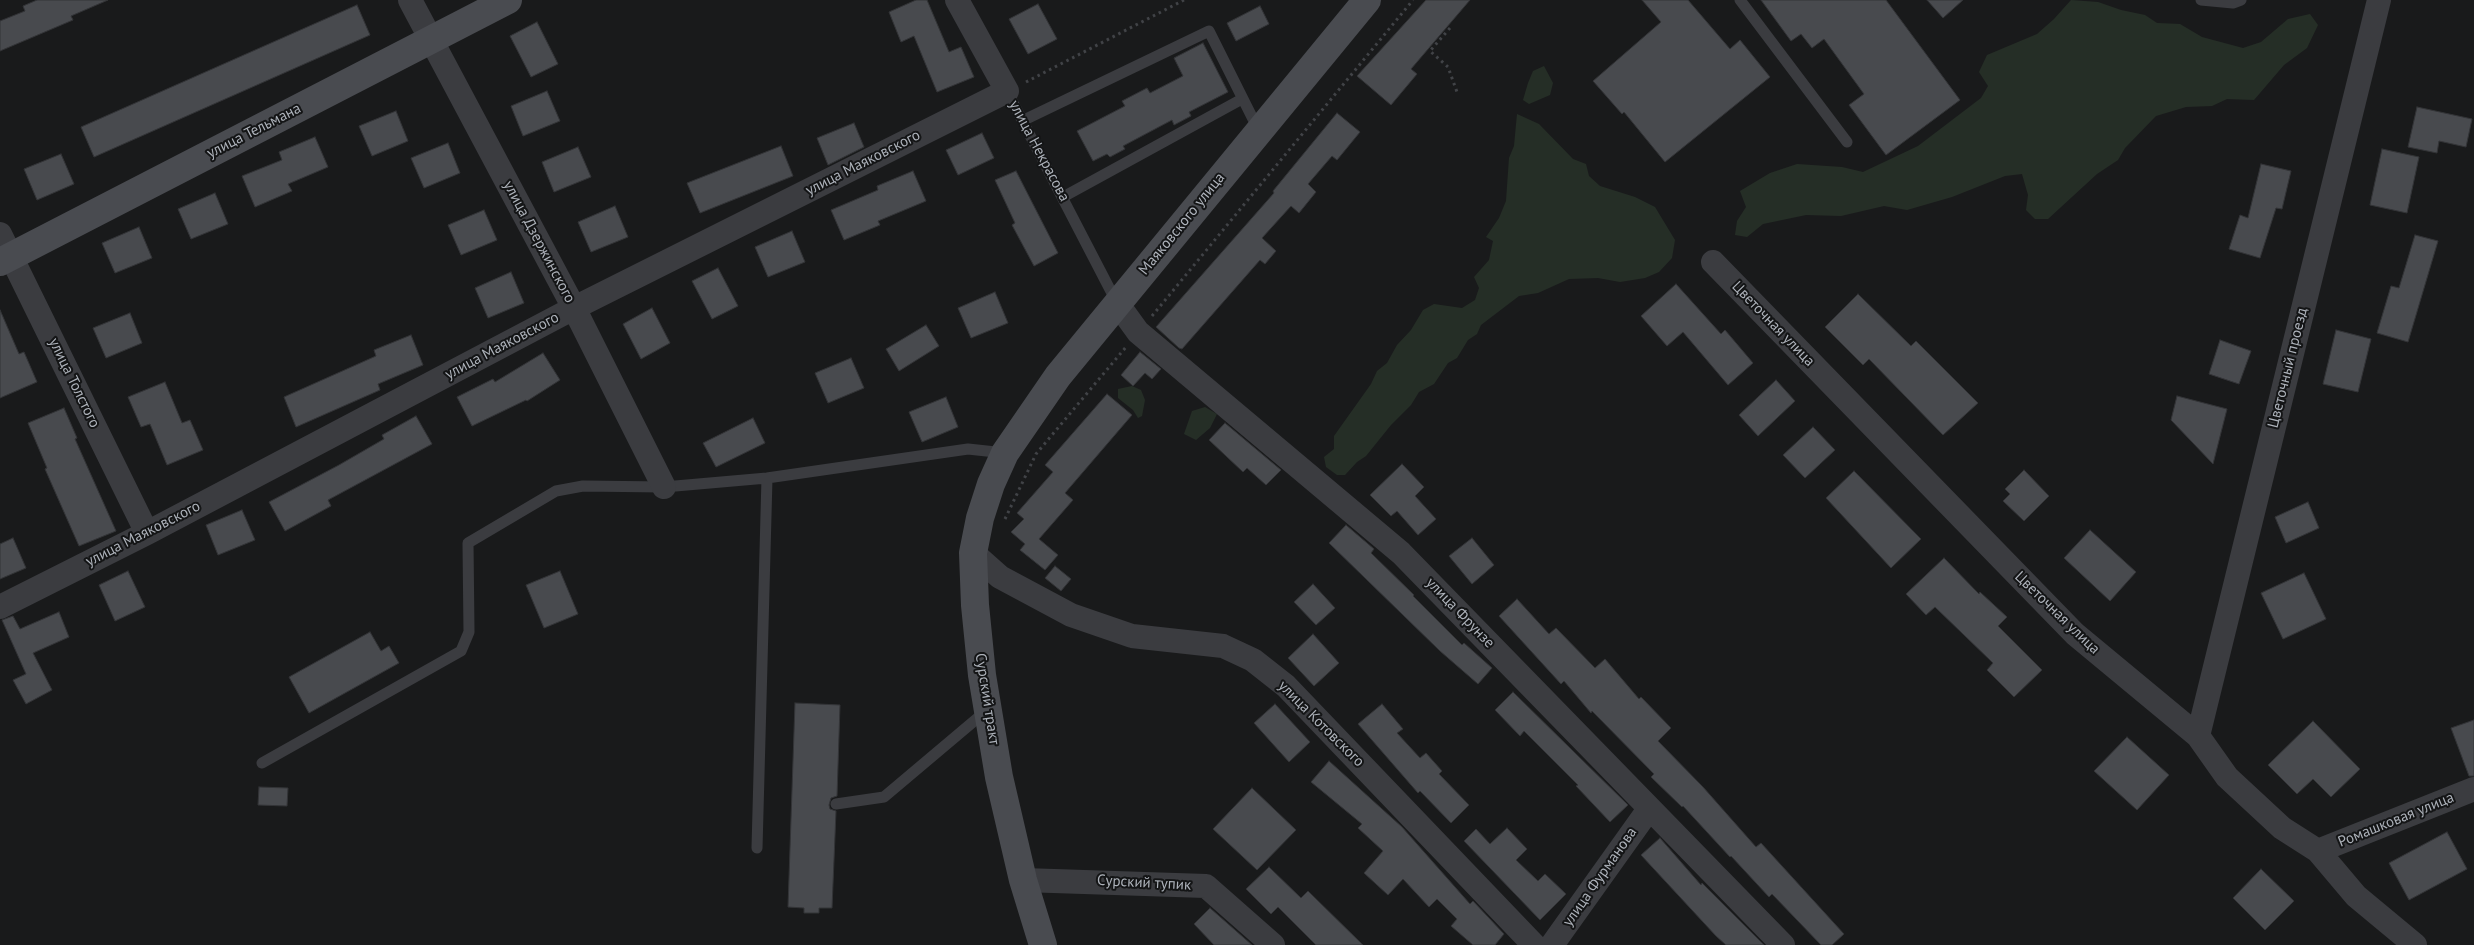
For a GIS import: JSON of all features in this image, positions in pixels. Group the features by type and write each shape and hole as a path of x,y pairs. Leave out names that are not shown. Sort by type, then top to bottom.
{"street":[{"name":"улица Дзержинского","path":"410,0 574,308 664,487"},
{"name":"улица Тельмана","path":"4,251 508,0"},
{"name":"улица Некрасова","path":"957,0 1008,91"},
{"name":"Маяковского улица","path":"1005,453 1058,376 1367,0"},
{"name":"Цветочный проезд","path":"2198,736 2379,0"},
{"name":"улица Маяковского","path":"0,607 146,533 574,308 1008,91"},
{"name":"улица Толстого","path":"4,251 146,533"},
{"name":"Цветочная улица","path":"1713,262 2075,634 2198,736 2228,777 2282,828 2318,851 2356,896 2415,945"},
{"name":"улица Фрунзе","path":"1117,303 1138,332 1401,553 1783,945"},
{"name":"Сурский тракт","path":"1005,453 991,484 980,518 974,553 975,605 982,675 999,777 1023,880 1043,945"},
{"name":"улица Котовского","path":"974,553 1000,577 1071,615 1132,636 1223,646 1253,660 1286,686 1534,945"},
{"name":"Ромашковая улица","path":"2318,851 2474,789"},
{"name":"улица Фурманова","path":"1552,945 1649,809"},
{"name":"Сурский тупик","path":"1023,880 1206,886 1273,945"}],"lane":[{"path":"1740,0 1847,142"},
{"path":"2206,1 2233,3 2241,0"},
{"path":"1024,120 1209,31 1258,131"},
{"name":"улица Некрасова","path":"1008,91 1117,303"},
{"path":"1063,197 1242,99"},
{"path":"262,763 461,651 469,632 468,543 556,491 583,486 664,487 767,478 968,449 1005,453"},
{"path":"757,848 767,478"},
{"path":"836,804 884,797 988,710"}],"path":[{"path":"1008,91 1184,0"},
{"path":"1000,524 1007,517 1036,454 1413,0"},
{"path":"1450,28 1430,51 1448,67 1457,92"}],"shaded area":[{"path":"2071,0 2098,2 2121,10 2145,15 2157,23 2180,24 2202,37 2243,48 2261,42 2288,19 2310,14 2318,25 2307,48 2284,65 2254,100 2227,99 2212,106 2186,107 2156,116 2125,148 2118,160 2097,174 2048,219 2035,219 2026,210 2028,195 2022,174 2005,176 1952,197 1907,210 1884,206 1841,216 1806,215 1763,224 1747,237 1735,235 1737,221 1746,207 1740,191 1770,173 1797,164 1842,167 1863,172 1918,146 1981,98 1988,86 1979,72 1987,55 2037,34"},
{"path":"1544,66 1553,83 1550,95 1529,104 1523,100 1528,83 1533,71"},
{"path":"1517,114 1539,124 1573,159 1586,164 1589,176 1600,186 1635,197 1655,207 1675,240 1672,258 1659,272 1645,278 1620,282 1598,278 1569,279 1538,293 1519,296 1481,325 1477,334 1468,340 1457,358 1448,363 1434,384 1419,392 1411,405 1391,425 1366,456 1357,462 1345,475 1337,475 1326,467 1324,457 1334,449 1334,436 1371,384 1377,371 1387,363 1397,345 1411,330 1423,310 1434,304 1462,308 1475,300 1479,288 1474,277 1489,260 1493,241 1486,237 1499,218 1506,201 1509,158 1514,146"},
{"path":"1132,386 1141,390 1145,400 1142,416 1138,418 1133,410 1118,398 1118,389"},
{"path":"1205,407 1217,414 1210,428 1196,440 1184,434 1192,411"}],"building":[{"path":"37,0 108,0 71,16 73,20 0,51 0,21 25,11 23,6"},
{"path":"916,0 927,0 949,52 961,47 974,77 937,92 914,36 901,42 889,12"},
{"path":"1426,0 1470,0 1411,69 1417,74 1391,105 1357,76"},
{"path":"1642,0 1688,0 1730,49 1740,40 1770,77 1665,162 1624,112 1622,114 1593,81 1661,22"},
{"path":"1761,0 1886,0 1960,100 1886,155 1849,105 1864,94 1824,39 1812,48 1801,34 1791,41"},
{"path":"1927,0 1963,0 1943,18"},
{"path":"1038,4 1057,39 1028,54 1009,19"},
{"path":"357,5 370,35 94,157 81,127"},
{"path":"1260,6 1269,24 1236,41 1227,23"},
{"path":"537,22 558,64 531,77 510,36"},
{"path":"1203,43 1228,92 1189,112 1191,116 1174,125 1172,120 1123,146 1125,149 1110,157 1107,154 1093,161 1077,131 1125,106 1122,101 1147,88 1150,93 1183,76 1174,58"},
{"path":"547,91 560,121 523,136 511,106"},
{"path":"2417,107 2472,119 2466,147 2439,141 2437,153 2408,147"},
{"path":"396,111 408,141 372,156 359,126"},
{"path":"1337,113 1360,132 1337,160 1332,156 1308,184 1316,192 1299,213 1291,206 1262,238 1276,251 1265,264 1260,260 1182,349 1179,348 1156,327 1274,193 1273,191"},
{"path":"854,123 864,147 828,165 817,138"},
{"path":"982,133 994,158 958,175 946,150"},
{"path":"315,137 328,167 288,184 292,191 255,207 242,176 282,160 279,152"},
{"path":"448,143 460,173 424,188 411,158"},
{"path":"781,146 793,176 700,213 687,183"},
{"path":"578,147 591,177 554,192 542,162"},
{"path":"2382,149 2419,157 2407,213 2370,205"},
{"path":"61,154 74,184 37,200 24,169"},
{"path":"2261,164 2291,171 2282,209 2276,208 2260,258 2229,249 2240,215 2248,218"},
{"path":"913,171 926,201 878,221 880,225 844,240 831,210 878,190 877,186"},
{"path":"1016,171 1058,253 1034,266 1012,225 1015,223 995,180"},
{"path":"215,193 228,224 191,239 178,209"},
{"path":"615,206 628,237 591,252 578,222"},
{"path":"484,210 497,240 461,255 448,225"},
{"path":"139,227 152,258 115,273 102,243"},
{"path":"792,231 805,262 768,277 755,247"},
{"path":"2415,235 2438,241 2408,342 2377,333 2391,286 2399,288"},
{"path":"718,268 738,306 712,319 692,281"},
{"path":"511,272 524,303 488,318 475,288"},
{"path":"1676,284 1721,334 1725,330 1753,363 1728,385 1683,332 1667,346 1641,316"},
{"path":"995,292 1008,323 971,338 958,308"},
{"path":"1858,294 1911,346 1916,341 1978,403 1943,435 1869,359 1863,365 1825,327"},
{"path":"652,308 670,343 641,359 623,324"},
{"path":"0,310 19,354 24,352 37,382 0,398"},
{"path":"130,313 142,343 106,358 93,328"},
{"path":"926,325 939,346 899,371 886,349"},
{"path":"2336,330 2371,339 2358,392 2323,384"},
{"path":"411,335 423,365 378,384 380,390 296,427 284,397 376,356 374,350"},
{"path":"2220,340 2251,351 2239,384 2209,374"},
{"path":"1140,352 1161,369 1152,379 1145,373 1133,386 1121,375"},
{"path":"543,353 560,380 527,401 472,426 457,397 493,379 495,382"},
{"path":"851,358 864,388 828,403 815,373"},
{"path":"1776,380 1795,401 1758,436 1739,415"},
{"path":"165,382 182,423 190,420 203,450 167,465 150,424 141,427 128,397"},
{"path":"1107,394 1132,415 1065,493 1073,500 1039,539 1058,555 1045,570 1020,550 1025,544 1011,532 1024,519 1017,513 1053,472 1045,465"},
{"path":"2177,396 2227,409 2213,464 2171,420"},
{"path":"946,397 958,427 922,442 909,412"},
{"path":"64,408 77,438 75,439 116,531 79,546 45,469 47,468 28,423"},
{"path":"416,416 432,444 328,500 331,506 285,531 269,502 384,439 382,435"},
{"path":"753,418 765,443 716,467 703,443"},
{"path":"1225,423 1281,470 1266,485 1247,468 1243,472 1209,440"},
{"path":"1813,427 1835,450 1805,478 1783,455"},
{"path":"1402,464 1424,487 1415,496 1436,519 1418,535 1397,511 1391,516 1370,495"},
{"path":"2024,470 2049,496 2024,521 2003,501 2010,494 2005,489"},
{"path":"1854,471 1921,539 1891,568 1826,498"},
{"path":"2308,502 2319,528 2286,543 2275,517"},
{"path":"242,510 255,540 218,555 206,525"},
{"path":"1346,525 1374,549 1371,553 1462,645 1464,643 1492,668 1478,684 1440,651 1329,543"},
{"path":"2090,530 2136,572 2110,601 2064,558"},
{"path":"13,538 26,568 0,579 0,544"},
{"path":"1472,538 1494,565 1472,584 1449,556"},
{"path":"1944,558 1979,594 1980,592 2007,617 1998,626 2042,670 2014,697 1987,670 1993,663 1935,607 1926,615 1906,594"},
{"path":"1055,566 1071,579 1061,591 1045,578"},
{"path":"128,571 145,607 115,621 99,585"},
{"path":"560,571 578,614 544,628 526,585"},
{"path":"2304,573 2326,619 2283,639 2261,593"},
{"path":"1313,584 1335,608 1316,625 1294,602"},
{"path":"1517,599 1549,634 1556,628 1595,668 1605,659 1639,699 1641,697 1671,728 1658,741 1703,787 1756,847 1761,843 1844,934 1832,945 1821,945 1772,894 1769,897 1683,806 1651,777 1654,774 1592,711 1591,713 1564,681 1561,684 1499,616"},
{"path":"59,612 69,637 33,653 52,690 26,704 13,680 26,674 2,620 13,616 20,629"},
{"path":"370,632 381,651 389,646 399,663 309,713 289,677"},
{"path":"1313,634 1339,663 1314,686 1288,658"},
{"path":"1513,692 1628,805 1610,822 1576,786 1578,785 1524,731 1520,736 1495,710"},
{"path":"795,703 840,705 837,796 831,798 829,805 830,809 836,811 832,908 819,908 819,913 804,913 804,908 788,907"},
{"path":"1275,704 1310,742 1289,762 1254,723"},
{"path":"1382,704 1403,729 1397,733 1420,758 1426,753 1442,771 1439,774 1469,805 1451,823 1420,791 1418,793 1358,724"},
{"path":"2474,720 2474,776 2469,776 2451,728"},
{"path":"2313,721 2360,769 2331,797 2313,779 2297,794 2268,765"},
{"path":"2127,737 2169,775 2137,810 2094,771"},
{"path":"1329,761 1402,827 1470,904 1473,901 1504,934 1495,945 1473,945 1451,926 1457,919 1437,899 1429,907 1403,879 1388,895 1364,873 1383,851 1358,828 1362,824 1311,782"},
{"path":"259,787 288,788 287,806 258,805"},
{"path":"1252,788 1296,830 1257,870 1213,829"},
{"path":"1507,828 1527,849 1516,860 1538,881 1545,874 1566,894 1540,920 1464,841 1476,829 1490,844"},
{"path":"2447,832 2467,869 2409,900 2389,863"},
{"path":"1660,838 1701,885 1702,883 1764,945 1726,945 1716,936 1641,855"},
{"path":"1269,867 1301,898 1308,891 1363,945 1316,945 1278,907 1271,914 1246,889"},
{"path":"2261,869 2294,901 2265,930 2233,898"},
{"path":"1210,908 1252,945 1214,945 1194,924"}]}
